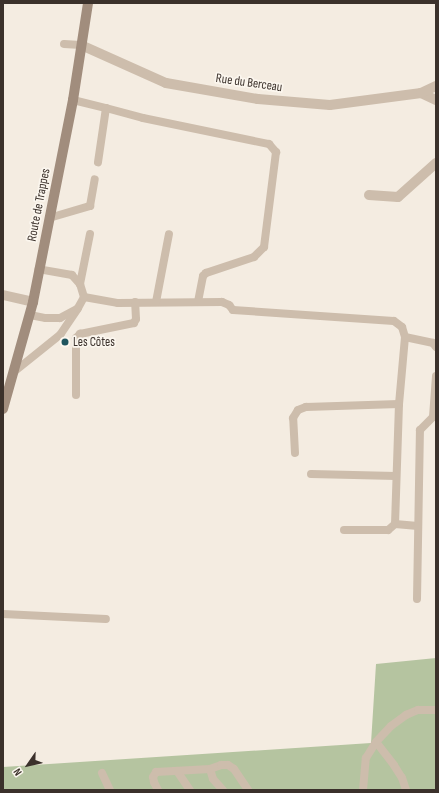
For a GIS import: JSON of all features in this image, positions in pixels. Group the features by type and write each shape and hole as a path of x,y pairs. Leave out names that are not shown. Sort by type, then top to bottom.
{"main road":[{"name":"Route de Trappes","path":"3,408 15,371 33,302 73,100 88,3"}],"street":[{"name":"Rue du Berceau","path":"81,45 166,83 258,100 330,105 421,93 436,86"},
{"path":"421,93 436,100"},
{"path":"369,195 398,198 436,163"},
{"path":"3,295 33,302"}],"lane":[{"path":"64,44 81,45"},
{"path":"73,100 142,118 269,144 276,152 264,247 254,257 206,273 203,276 198,302"},
{"path":"98,162 106,108"},
{"path":"49,218 90,206 95,179"},
{"path":"80,284 90,234"},
{"path":"156,302 169,234"},
{"path":"15,371 60,335 84,296 80,284 72,275 39,269"},
{"path":"84,296 118,303 222,302 229,305 233,310 394,321 402,327 405,337 399,404 395,524"},
{"path":"76,395 76,338 80,334 134,323 136,319 135,302"},
{"path":"30,315 46,318 60,318 78,308"},
{"path":"405,337 433,343 436,347"},
{"path":"417,599 420,430 433,417 436,376"},
{"path":"294,453 293,418 298,410 306,407 399,404"},
{"path":"311,474 396,476"},
{"path":"344,530 388,530 395,524 418,526"},
{"path":"3,614 106,619"},
{"path":"363,790 366,758 376,742 391,726 406,715 418,710 436,710"},
{"path":"376,742 394,765 402,778 406,790"},
{"path":"158,790 153,777 156,772 210,770 221,765 228,765 234,769 248,790"},
{"path":"210,770 213,779 223,790"},
{"path":"177,771 190,790"},
{"path":"102,773 110,790"}],"green space":[{"path":"436,658 436,790 3,790 3,767 371,743 376,664"}],"place":[{"name":"Les Côtes","path":"65,342"}]}
